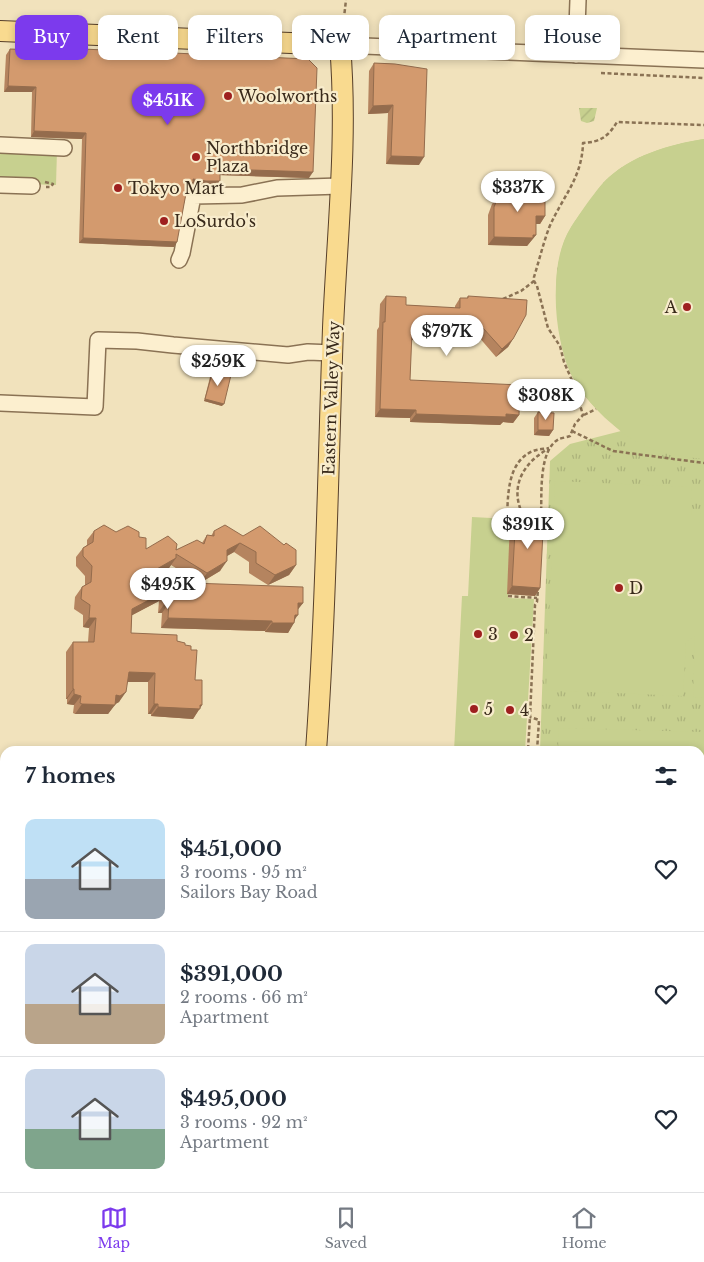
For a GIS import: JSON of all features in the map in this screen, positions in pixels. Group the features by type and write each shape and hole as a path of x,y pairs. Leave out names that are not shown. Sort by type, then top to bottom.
{"main road":[{"path":"0,31 292,35"},
{"name":"Eastern Valley Way","path":"316,746 343,112 342,60"}],"street":[{"path":"577,15 578,0"},
{"path":"369,38 525,51"},
{"path":"620,57 704,60"},
{"path":"0,145 64,148"},
{"path":"0,185 32,186"},
{"path":"179,260 193,196 242,195 276,188 340,186"},
{"path":"0,404 95,407 98,340 137,341 288,355 308,352 333,353"}],"path":[{"path":"344,15 346,0"},
{"path":"601,73 704,78"},
{"path":"499,303 506,297 521,291 534,281 550,228 579,172 582,143 604,138 611,132 617,122 704,125"},
{"path":"534,281 548,328 560,346 583,415"},
{"path":"524,520 518,496 520,477 529,462 558,440 570,436 575,424 583,415 596,409"},
{"path":"572,431 613,451 704,462"},
{"path":"507,519 509,486 517,465 534,451 549,448"},
{"path":"541,524 544,459 549,448"},
{"path":"528,746 535,604 538,588"},
{"path":"508,596 537,598"},
{"path":"530,717 539,720 537,746"}],"green space":[{"path":"579,108 597,108 594,121 587,123 581,121"},
{"path":"704,139 704,746 540,746 550,461 570,444 621,431 585,396 575,382 565,358 556,294 559,259 566,237 574,222 604,182 638,158 677,144"},
{"path":"704,139 704,459 674,455 645,446 625,434 595,408 580,389 567,364 558,330 556,293 557,275 564,242 582,210 604,182 625,165 638,158 664,148"},
{"path":"0,148 57,150 56,185 0,183"},
{"name":"D","path":"555,481 692,487 691,516 700,523 702,488 704,489 704,698 693,697 695,636 686,642 683,696 546,690"},
{"path":"472,517 510,519 508,598 534,599 525,746 454,746 462,596 468,596"},
{"path":"559,728 704,732 704,746 558,746"}],"building":[{"name":"Northbridge Plaza","path":"10,49 15,49 15,60 88,60 88,49 98,50 98,60 178,60 178,53 188,54 188,60 282,60 282,58 309,60 317,68 313,172 220,169 220,181 193,179 193,182 187,188 177,242 83,238 86,133 34,131 36,87 8,86"},
{"path":"374,63 427,69 424,157 391,156 393,105 373,106"},
{"path":"539,187 539,198 545,198 545,216 536,216 536,235 533,235 533,238 494,237 494,207 498,197 509,188"},
{"path":"386,296 406,297 406,305 460,308 460,298 468,298 468,296 527,300 526,315 513,339 502,349 483,328 470,333 412,332 410,380 520,385 519,415 506,414 506,417 416,414 416,410 380,409 383,322 385,322"},
{"path":"213,370 231,375 224,404 205,399"},
{"path":"538,412 554,413 553,430 538,430"},
{"path":"516,513 544,514 540,588 512,586"},
{"path":"104,525 116,532 128,526 139,532 139,537 146,538 146,549 168,536 177,544 176,550 197,540 204,544 207,535 214,536 214,531 225,525 243,536 260,526 284,545 286,543 296,550 296,565 275,575 256,563 256,552 240,543 227,550 227,561 207,573 176,554 176,558 136,581 303,587 303,603 298,603 298,615 295,615 294,623 168,618 169,603 165,603 166,591 132,609 131,633 177,635 177,641 191,646 191,650 197,650 195,680 202,680 202,705 200,705 200,709 158,707 158,704 154,704 155,673 129,672 126,692 120,696 116,695 115,705 82,704 80,703 81,696 74,694 73,689 73,642 94,642 96,618 89,618 90,605 81,599 82,587 91,582 92,566 83,556 83,548 93,542 94,531"}],"place":[{"name":"Woolworths","path":"228,96"},
{"name":"Northbridge Plaza","path":"196,157"},
{"name":"Tokyo Mart","path":"118,188"},
{"name":"LoSurdo's","path":"164,221"},
{"name":"A","path":"687,307"},
{"name":"D","path":"619,588"},
{"name":"3","path":"478,634"},
{"name":"2","path":"514,635"},
{"name":"5","path":"474,709"},
{"name":"4","path":"510,710"}]}
